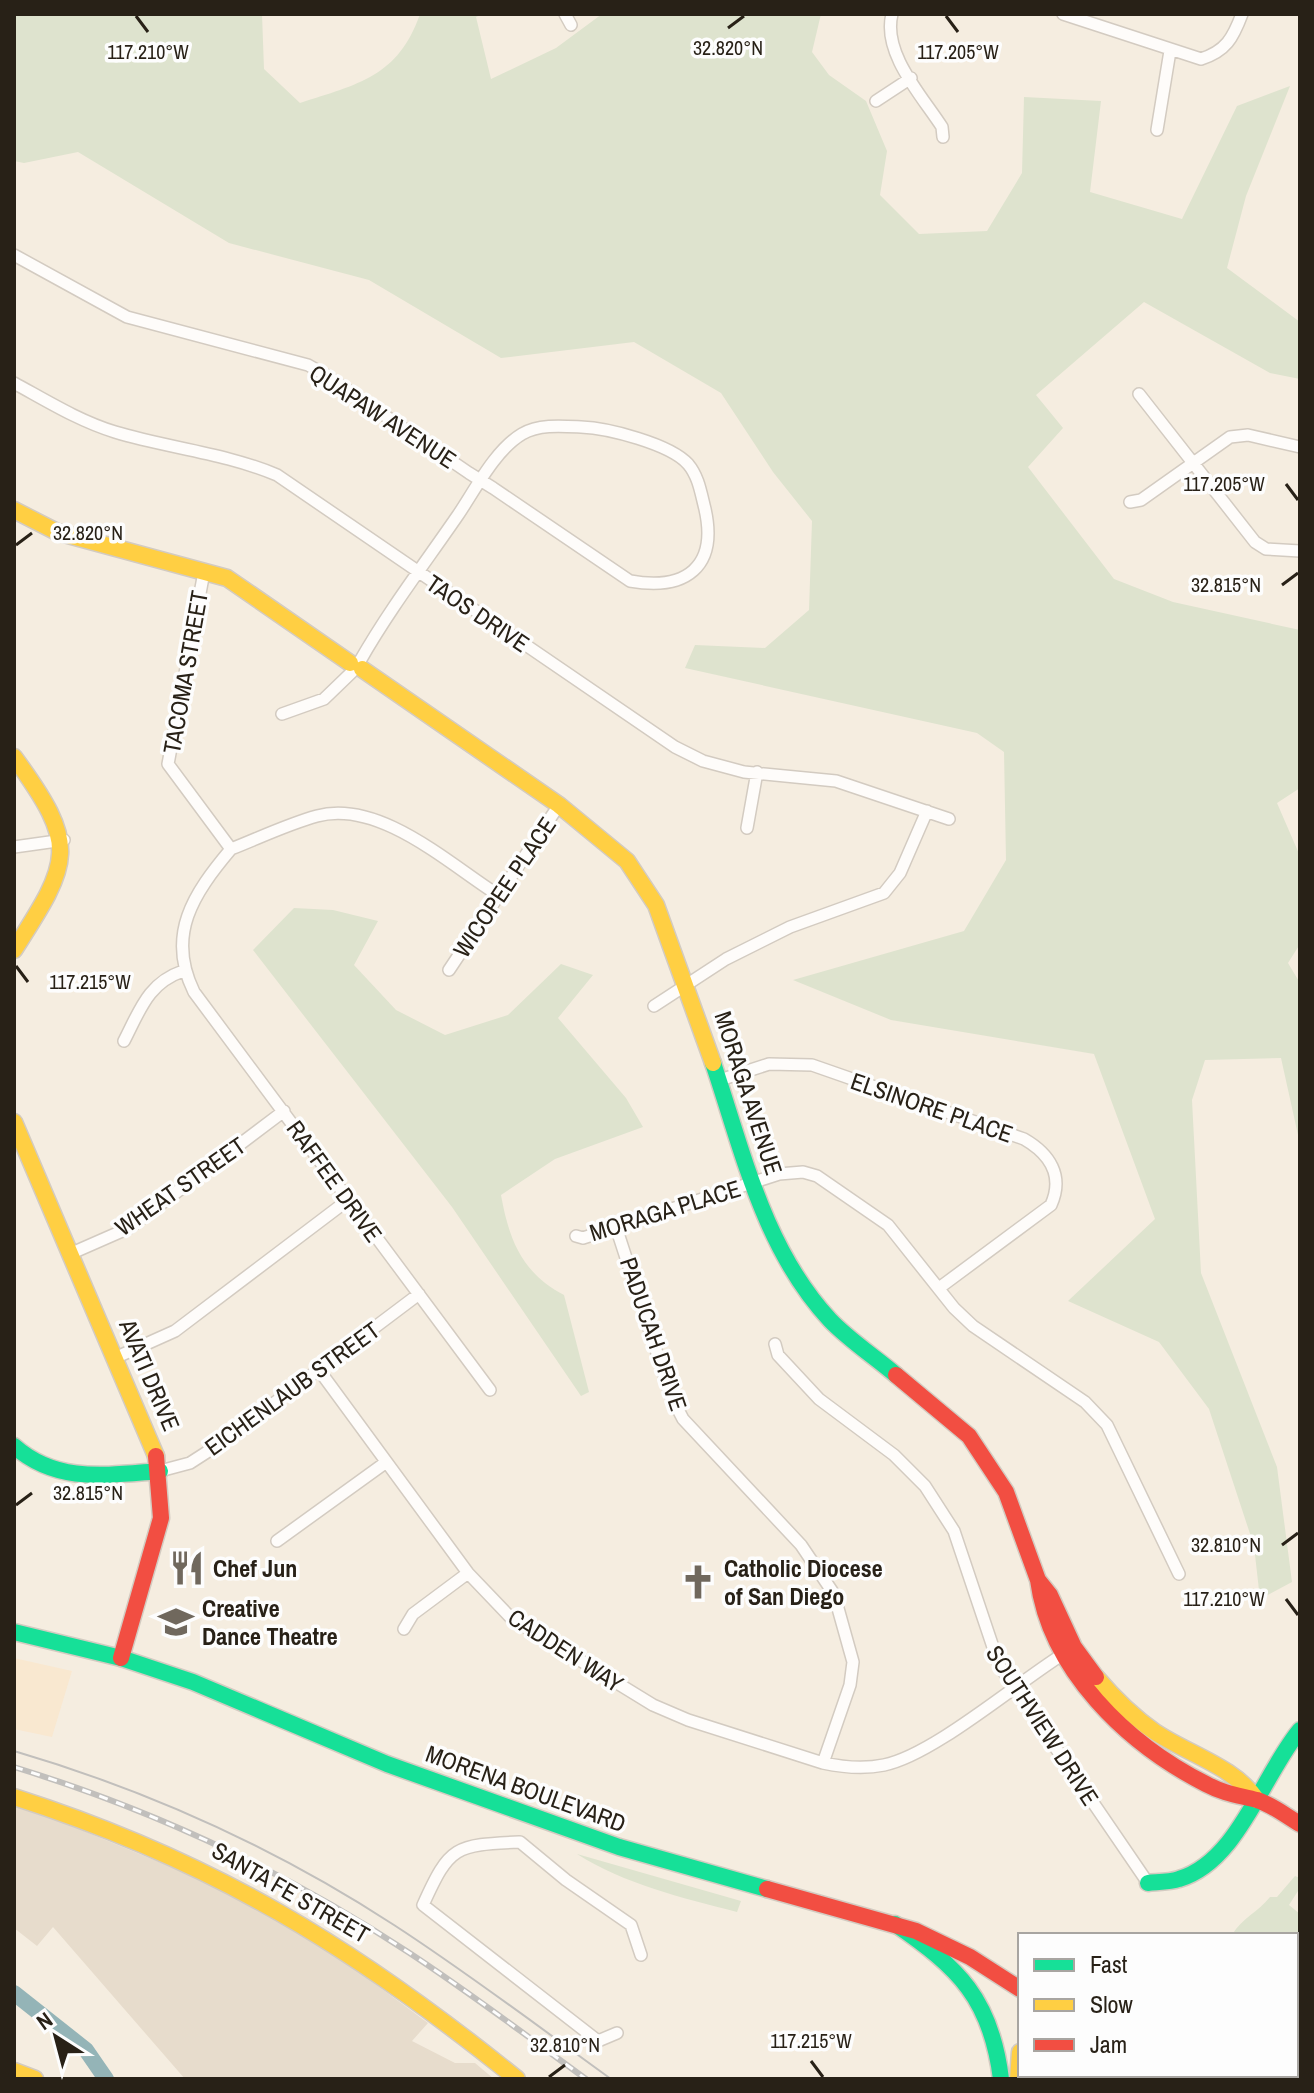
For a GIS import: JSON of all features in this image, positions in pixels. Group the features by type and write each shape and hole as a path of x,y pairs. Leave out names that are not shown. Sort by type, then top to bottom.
{"main road":[{"name":"MORAGA AVENUE","path":"14,510 57,532 204,572 245,588 608,842 635,871 656,905 687,984 765,1219 806,1292 830,1320 959,1427 986,1458 1006,1492 1038,1580 1037,1600 1068,1651 1121,1704 1179,1748 1247,1785 1257,1800 1300,1824"},
{"path":"14,757 21,778 53,810 64,840 63,862 57,883 14,950"},
{"name":"AVATI DRIVE","path":"14,1122 153,1443 160,1471 161,1518 121,1658"},
{"path":"14,1446 27,1460 56,1475 160,1471"},
{"name":"MORENA BOULEVARD","path":"14,1632 121,1658 193,1682 387,1764 619,1847 895,1924 959,1951 1018,1988"},
{"path":"1148,1883 1189,1875 1209,1864 1236,1833 1300,1730"},
{"name":"SANTA FE STREET","path":"14,1797 179,1856 291,1915 403,1988 517,2079"},
{"path":"895,1924 939,1954 964,1977 988,2013 999,2050 1001,2079"}],"street":[{"path":"892,14 893,43 942,127 943,137"},
{"path":"1063,14 1201,59 1219,53 1234,38 1242,14"},
{"path":"1157,130 1170,51"},
{"path":"876,101 911,78"},
{"name":"QUAPAW AVENUE","path":"14,255 127,317 308,365 630,581 653,585 678,580 698,567 705,556 710,532 698,482 686,462 625,432 544,426 522,434 482,481"},
{"name":"TAOS DRIVE","path":"14,383 78,418 114,432 253,465 277,475 675,747 703,761 757,772 836,781 949,819"},
{"path":"1139,394 1255,542 1266,549 1300,551"},
{"path":"1130,502 1141,500 1222,441 1248,435 1300,447"},
{"path":"282,714 324,699 356,666 482,481"},
{"name":"TACOMA STREET","path":"204,572 168,764 231,849"},
{"path":"747,828 757,772"},
{"name":"WICOPEE PLACE","path":"449,970 559,805"},
{"path":"654,1006 726,959 790,927 884,893 900,873 927,811"},
{"path":"124,1041 152,987 165,977 183,971 180,944 186,915 231,849 318,816 364,817 387,823 498,895"},
{"path":"14,847 64,840"},
{"name":"RAFFEE DRIVE","path":"183,971 194,992 490,1390"},
{"name":"ELSINORE PLACE","path":"720,1080 769,1064 812,1065 1024,1139 1047,1156 1058,1177 1057,1192 1051,1205 939,1288"},
{"name":"WHEAT STREET","path":"72,1253 129,1228 284,1111"},
{"name":"MORAGA PLACE","path":"576,1236 583,1238 779,1174 803,1172 817,1176 888,1225 973,1326 1085,1402 1107,1425 1179,1574"},
{"path":"117,1357 175,1331 348,1200"},
{"name":"PADUCAH DRIVE","path":"616,1227 671,1396 683,1419 801,1545 834,1594 853,1662 850,1685 823,1763"},
{"name":"EICHENLAUB STREET","path":"160,1471 190,1463 221,1443 419,1294"},
{"name":"SOUTHVIEW DRIVE","path":"775,1344 778,1355 819,1399 894,1455 925,1486 954,1531 991,1648 1148,1883"},
{"name":"CADDEN WAY","path":"319,1370 468,1573 524,1628 653,1705 688,1720 823,1763 842,1767 884,1765 917,1753 1068,1651"},
{"path":"277,1541 385,1463"},
{"path":"404,1629 413,1614 468,1573"},
{"path":"617,2033 598,2041 423,1905 443,1861 473,1844 520,1842 566,1880 631,1925 641,1955"}],"shaded area":[{"path":"14,1658 72,1671 52,1737 14,1729"},
{"path":"14,1806 45,1815 205,1881 313,1938 428,2023 412,2041 455,2063 475,2063 494,2079 185,2079 53,1927 37,1946 14,1928"}],"green space":[{"path":"14,14 262,14 264,69 300,103 358,83 388,65 411,35 420,14 482,14 476,17 491,79 556,48 602,14 821,14 812,52 829,75 866,101 887,151 880,195 919,234 987,231 1022,173 1024,97 1101,101 1090,192 1182,219 1237,106 1290,86 1246,196 1227,268 1300,322 1300,379 1270,373 1144,302 1036,395 1063,428 1028,467 1114,579 1173,602 1300,630 1300,788 1277,803 1300,856 1300,944 1288,963 1300,983 1300,1144 1281,1058 1205,1060 1192,1100 1201,1273 1277,1467 1292,1582 1260,1599 1254,1546 1209,1409 1159,1342 1068,1301 1155,1219 1094,1054 891,1020 793,980 964,931 1006,860 1004,752 977,733 685,668 695,645 765,648 809,610 812,521 773,472 721,393 634,342 501,358 369,280 229,243 78,152 24,163 14,161"},
{"path":"294,908 333,910 378,921 354,965 396,1010 445,1035 508,1015 561,964 593,975 558,1018 626,1098 643,1127 555,1159 501,1195 508,1227 520,1254 538,1276 564,1295 589,1392 581,1396 452,1207 253,950"},
{"path":"577,1854 741,1901 737,1912 675,1895 614,1874"},
{"path":"1295,1876 1300,1878 1298,1891 1289,1905 1300,1914 1298,1942 1298,1933 1233,1933 1270,1897 1277,1897"}],"waterway":[{"path":"14,1993 86,2050 106,2079"}],"tram line":[{"path":"14,1751 162,1803 304,1871 422,1943 611,2079"}],"railway":[{"path":"14,1767 168,1823 315,1895 431,1967 586,2079"}],"traffic: fast":[{"path":"713,1063 758,1198 788,1262 830,1320 896,1375"},
{"path":"14,1446 30,1458 65,1472 102,1475 160,1471"},
{"path":"14,1632 121,1658 193,1682 387,1764 619,1847 767,1889"},
{"path":"1148,1883 1179,1879 1200,1870 1218,1855 1248,1815 1300,1730"},
{"path":"895,1924 937,1956 968,1988 989,2027 1001,2079"}],"traffic: slow":[{"path":"14,510 57,532 227,578 350,663"},
{"path":"362,669 559,805 627,861 656,905 713,1063"},
{"path":"14,757 50,812 58,833 60,853 57,873 48,894 14,950"},
{"path":"14,1122 156,1456"},
{"path":"1096,1677 1147,1726 1224,1770 1257,1800"},
{"path":"14,1797 154,1850 280,1913 398,1989 517,2079"},
{"path":"14,2071 35,2079"}],"traffic: jam":[{"path":"896,1375 969,1436 1006,1492 1038,1580 1050,1595 1074,1647 1096,1677"},
{"path":"121,1658 161,1518 156,1456"},
{"path":"1038,1580 1045,1613 1058,1644 1076,1674 1121,1726 1148,1748 1206,1784 1263,1802 1300,1824"},
{"path":"767,1889 916,1931 970,1957 1018,1988"}],"place":[{"name":"Chef Jun","path":"187,1568"},
{"name":"Catholic Diocese of San Diego","path":"698,1582"},
{"name":"Creative Dance Theatre","path":"176,1622"}]}
